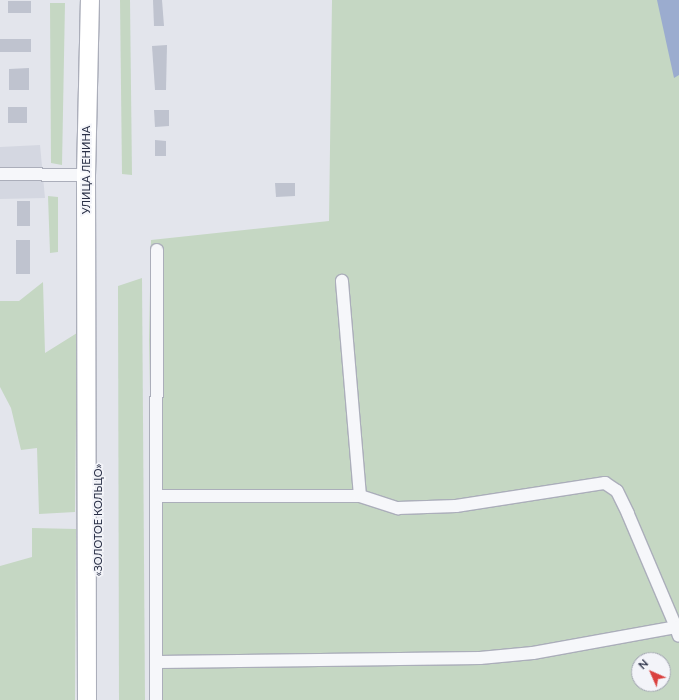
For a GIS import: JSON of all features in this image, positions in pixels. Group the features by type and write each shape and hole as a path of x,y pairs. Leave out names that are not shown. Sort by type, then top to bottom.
{"highway":[{"name":"УЛИЦА ЛЕНИНА","path":"90,0 86,175 92,340"},
{"name":"УЛИЦА ЛЕНИНА","path":"92,340 98,0"},
{"name":"«ЗОЛОТОЕ КОЛЬЦО»","path":"87,700 92,340"},
{"name":"«ЗОЛОТОЕ КОЛЬЦО»","path":"92,340 99,700"}],"lane":[{"path":"0,174 86,175"},
{"path":"156,250 159,662 156,700"},
{"path":"342,281 360,496"},
{"path":"157,496 360,496 398,508 456,506 605,483 617,491 677,631 533,653 480,658 159,662"}],"shaded area":[{"path":"40,145 45,198 0,199 0,147"}],"green space":[{"path":"120,0 130,0 132,175 122,174"},
{"path":"332,0 679,0 679,700 156,700 149,340 151,240 329,221"},
{"path":"50,3 65,3 62,165 51,163"},
{"path":"48,196 58,197 58,252 50,253"},
{"path":"142,278 145,700 119,700 118,286"},
{"path":"43,282 45,353 77,333 75,512 39,514 37,448 21,450 11,408 0,387 0,301 19,301"},
{"path":"32,528 76,529 75,700 0,700 0,566 32,557"}],"water":[{"path":"657,0 679,0 679,75 674,78"}],"building":[{"path":"153,0 162,0 164,26 154,26"},
{"path":"8,1 31,1 31,13 8,13"},
{"path":"0,39 31,39 31,52 0,52"},
{"path":"167,45 166,90 155,90 152,46"},
{"path":"29,68 29,90 9,90 9,69"},
{"path":"8,107 27,107 27,123 8,123"},
{"path":"154,110 169,110 169,126 155,127"},
{"path":"155,140 166,141 166,156 155,156"},
{"path":"275,183 295,183 295,196 276,197"},
{"path":"17,201 30,201 30,226 17,226"},
{"path":"16,240 30,240 30,274 16,274"}]}
